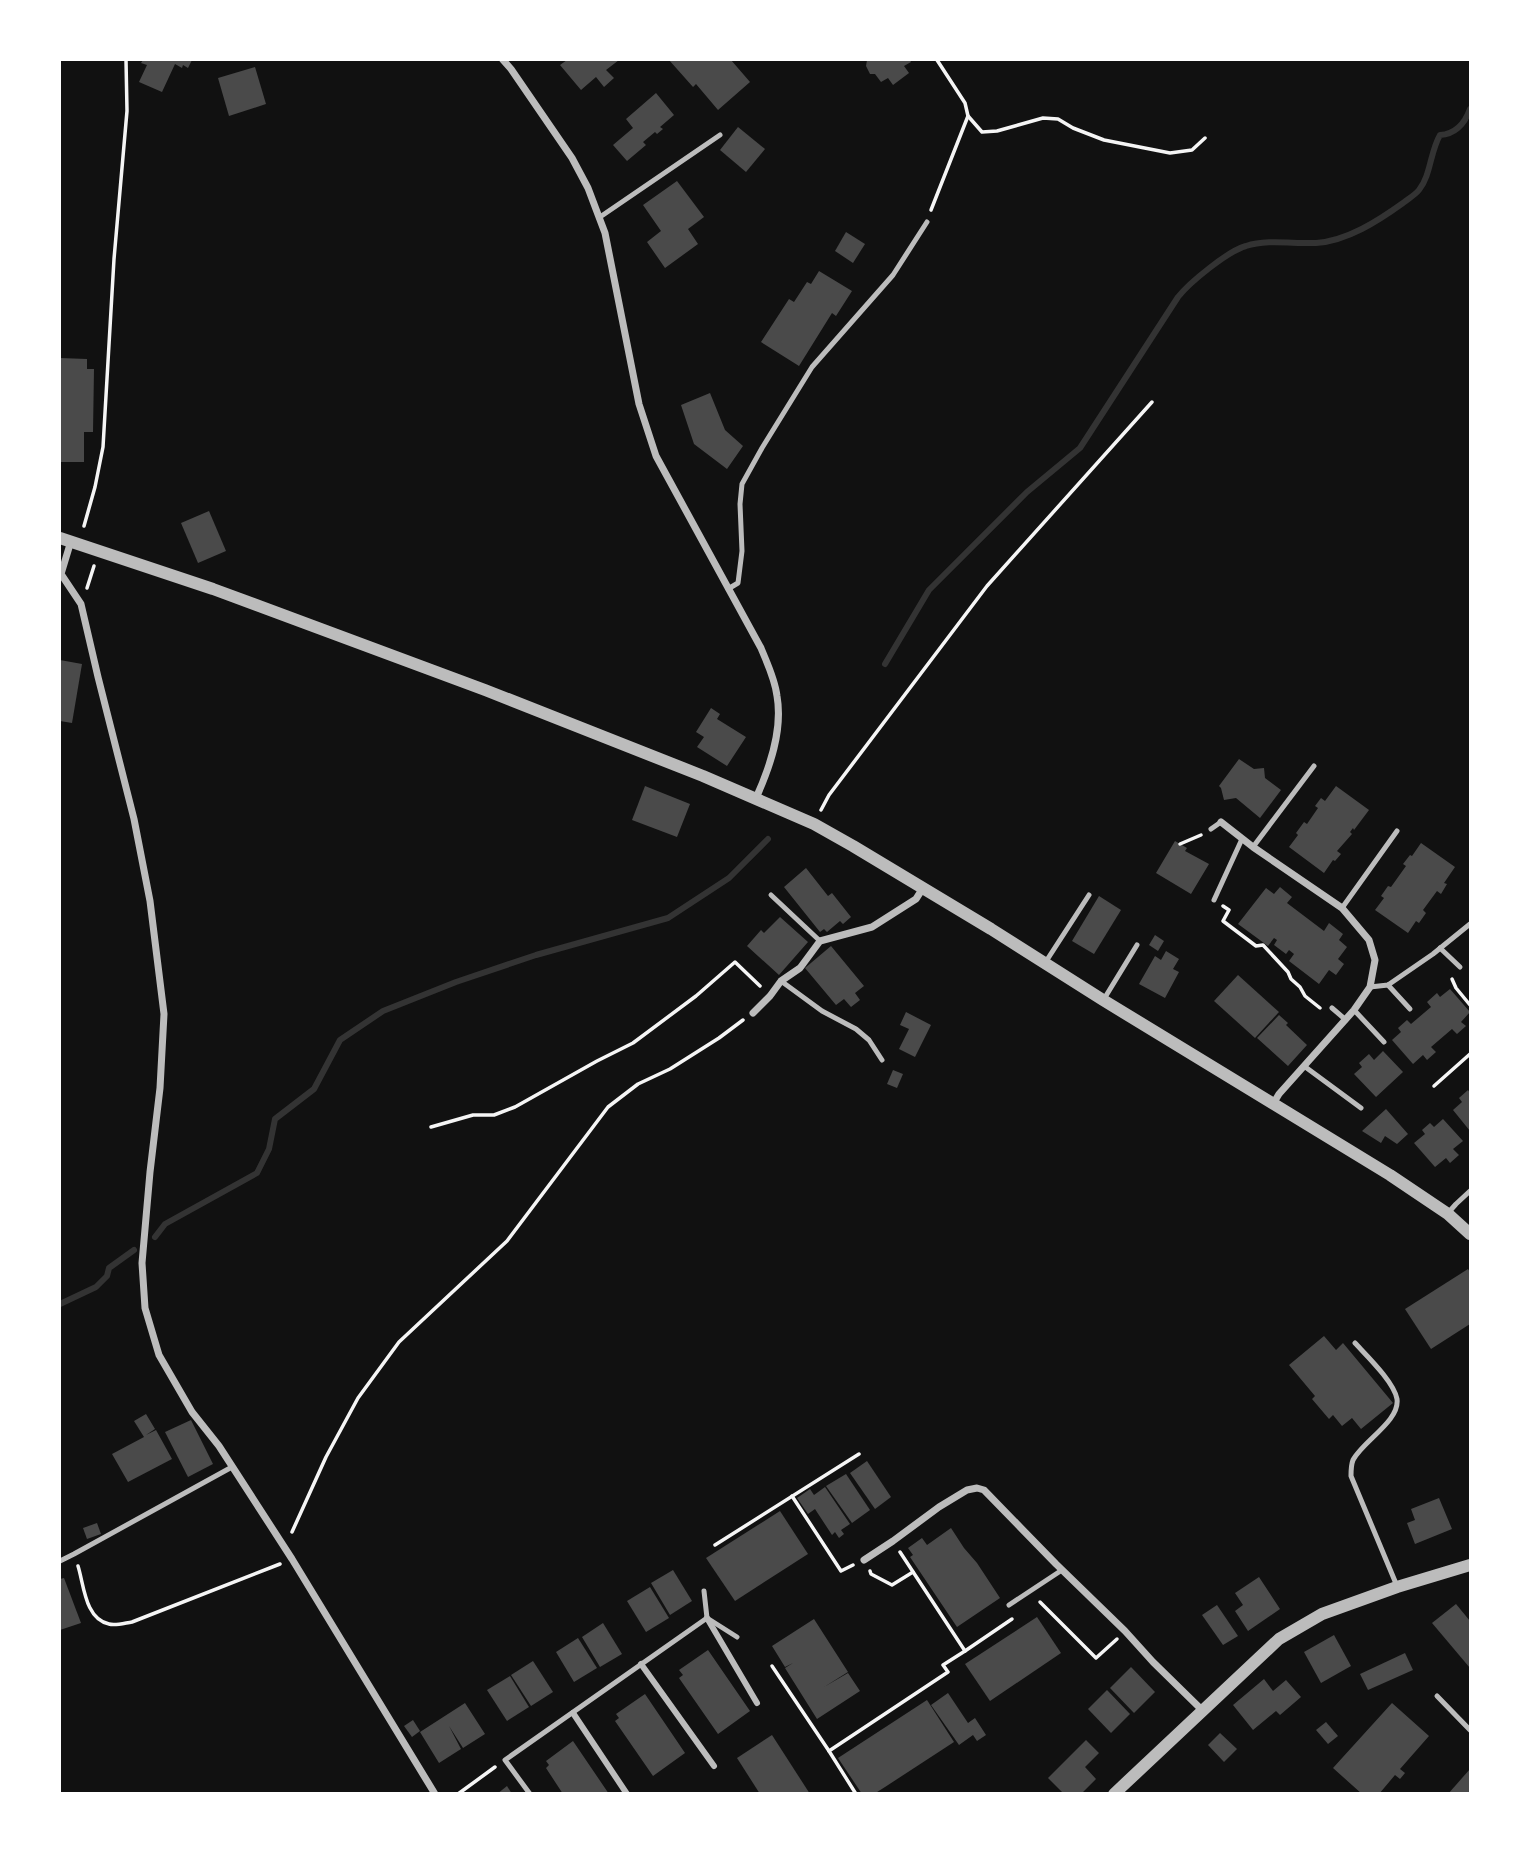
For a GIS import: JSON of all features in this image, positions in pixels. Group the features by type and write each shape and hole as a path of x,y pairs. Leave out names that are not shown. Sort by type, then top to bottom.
{"street":[{"path":"503,60 572,158 588,188 605,233 639,404 656,456 761,648 771,673 777,695 778,722 765,778 756,798"},
{"path":"435,1794 286,1549 192,1412 159,1354 145,1308 142,1263 160,1088 164,1014 150,901 134,819 81,604 60,576 65,540 213,589 485,690 756,798 814,824 1390,1175 1448,1214 1471,1234"},
{"path":"1221,822 1253,848 1342,908 1369,940 1375,960 1370,987 1354,1010 1273,1104"},
{"path":"753,1013 781,981 800,968 820,942 872,927 916,899 923,888"},
{"path":"864,1560 967,1490 984,1490 1202,1710"},
{"path":"1114,1794 1279,1639 1322,1614 1398,1587 1470,1567"},
{"path":"707,1618 757,1703"},
{"path":"641,1664 713,1766"},
{"path":"573,1713 627,1794"}],"lane":[{"path":"600,217 720,135"},
{"path":"728,589 738,583 742,551 742,484 813,367 893,275 927,222"},
{"path":"1253,848 1314,766"},
{"path":"1212,829 1221,822"},
{"path":"1342,908 1397,831"},
{"path":"1214,900 1242,839"},
{"path":"771,895 820,942"},
{"path":"1044,964 1089,895"},
{"path":"1370,987 1388,985 1471,924"},
{"path":"1103,1000 1137,945"},
{"path":"1440,948 1460,967"},
{"path":"781,981 822,1011 856,1029 869,1040 882,1060"},
{"path":"1388,985 1410,1009"},
{"path":"1332,1008 1346,1020"},
{"path":"1354,1010 1384,1042"},
{"path":"1304,1066 1360,1108"},
{"path":"1448,1214 1471,1191"},
{"path":"1355,1343 1390,1383 1397,1399 1395,1410 1388,1421 1352,1462 1351,1476 1398,1587"},
{"path":"60,1561 232,1467"},
{"path":"1009,1605 1062,1570"},
{"path":"704,1591 707,1618"},
{"path":"707,1618 737,1637"},
{"path":"530,1794 505,1760 707,1618"},
{"path":"1437,1696 1471,1730"}],"path":[{"path":"84,526 103,447 114,259 127,111 126,60"},
{"path":"937,60 965,103 968,117 982,132 998,131 1043,118 1058,119 1104,140 1170,153 1192,149 1205,138"},
{"path":"927,222 968,117"},
{"path":"814,824 829,795 987,586 1152,402"},
{"path":"1180,844 1212,829"},
{"path":"1214,900 1229,910 1223,920 1256,946 1263,945 1288,972 1305,996 1317,1005"},
{"path":"431,1127 473,1115 494,1115 515,1107 633,1043 696,996 735,962 770,996"},
{"path":"1451,976 1456,988 1471,1005"},
{"path":"286,1549 326,1457 358,1398 399,1342 507,1241 608,1107 638,1084 679,1063 753,1013"},
{"path":"1434,1086 1471,1054"},
{"path":"715,1545 859,1454"},
{"path":"792,1496 841,1571 864,1560 871,1574 892,1584 913,1573"},
{"path":"893,1541 965,1651"},
{"path":"75,1554 87,1601 94,1616 109,1624 132,1622 292,1559"},
{"path":"1031,1607 1040,1602 1096,1658 1125,1631"},
{"path":"829,1751 948,1672 943,1665 1013,1618"},
{"path":"772,1666 856,1794"},
{"path":"458,1794 505,1760"}],"building":[{"path":"143,60 192,60 188,68 175,64 162,92 139,82 147,65 141,63"},
{"path":"567,60 619,60 606,70 614,78 604,87 596,77 581,90 560,65"},
{"path":"669,60 731,60 750,82 718,110 696,84 693,87"},
{"path":"867,60 911,62 904,66 909,73 893,85 888,78 881,82 875,74 870,74 866,66"},
{"path":"255,67 266,104 229,116 218,78"},
{"path":"656,93 674,115 660,127 663,129 643,142 646,145 627,161 613,145 633,128 626,119"},
{"path":"738,127 765,149 746,172 720,150"},
{"path":"677,181 704,217 688,229 698,244 665,268 647,242 661,231 643,205"},
{"path":"846,232 865,244 853,263 835,251"},
{"path":"819,271 852,291 836,316 832,313 799,366 761,342 789,299 794,302 807,282 811,284"},
{"path":"60,358 87,359 87,369 94,369 93,432 84,432 84,462 60,462"},
{"path":"710,393 725,430 743,446 727,469 694,444 681,405"},
{"path":"209,511 226,551 198,563 181,523"},
{"path":"60,660 82,664 72,723 60,721"},
{"path":"711,708 720,714 717,719 746,737 727,766 697,747 704,737 696,732"},
{"path":"1239,759 1254,769 1264,768 1265,778 1281,790 1260,818 1236,798 1224,800 1219,786"},
{"path":"645,786 690,804 677,837 632,820"},
{"path":"1336,786 1369,810 1337,851 1341,854 1324,873 1289,847 1304,822 1307,824 1318,808 1315,806 1321,798 1325,801"},
{"path":"1175,841 1187,848 1185,851 1209,864 1191,894 1156,873"},
{"path":"1421,843 1455,867 1444,883 1447,884 1441,894 1437,891 1423,910 1426,913 1408,933 1375,910 1384,898 1381,896 1388,886 1391,887 1406,866 1403,864"},
{"path":"806,868 828,896 832,893 851,917 843,924 840,921 827,932 824,929 820,932 784,887"},
{"path":"1280,887 1292,897 1287,903 1324,931 1329,923 1343,934 1339,940 1347,947 1338,959 1344,964 1336,975 1329,970 1319,984 1289,961 1294,954 1289,950 1286,954 1274,945 1277,940 1274,938 1268,946 1238,924 1266,888 1274,894"},
{"path":"1099,896 1121,910 1094,954 1072,941"},
{"path":"780,917 808,942 779,975 747,946 761,930 764,933"},
{"path":"1155,935 1164,941 1158,951 1149,945"},
{"path":"831,946 864,986 855,993 860,1000 851,1007 844,999 836,1005 805,968"},
{"path":"1166,951 1179,959 1173,969 1179,972 1165,998 1139,984 1155,956 1161,960"},
{"path":"1238,975 1279,1012 1255,1038 1214,1001"},
{"path":"1450,989 1470,1012 1461,1022 1466,1026 1457,1034 1452,1029 1431,1047 1436,1052 1427,1060 1423,1055 1413,1064 1392,1040 1401,1032 1398,1028 1407,1020 1411,1024 1431,1007 1427,1002 1437,993 1440,997"},
{"path":"906,1012 931,1025 915,1057 899,1049 909,1029 900,1025"},
{"path":"1279,1015 1307,1045 1288,1066 1257,1038"},
{"path":"1383,1051 1403,1072 1376,1097 1354,1074 1362,1067 1359,1063 1369,1054 1374,1060"},
{"path":"893,1070 903,1074 897,1088 887,1084"},
{"path":"1468,1090 1470,1131 1453,1110 1462,1102 1459,1098"},
{"path":"1386,1109 1408,1134 1397,1144 1385,1136 1381,1143 1362,1131"},
{"path":"1443,1119 1463,1141 1453,1149 1459,1155 1450,1163 1446,1158 1435,1167 1414,1143 1425,1134 1422,1130 1430,1123 1434,1127"},
{"path":"1468,1269 1470,1324 1431,1349 1405,1309"},
{"path":"1324,1336 1336,1350 1343,1343 1393,1403 1361,1429 1352,1418 1342,1426 1333,1415 1329,1419 1312,1399 1315,1396 1289,1365"},
{"path":"146,1414 155,1429 146,1435 156,1430 172,1459 128,1482 112,1454 144,1437 134,1421"},
{"path":"191,1420 213,1464 188,1477 165,1432"},
{"path":"867,1461 891,1497 875,1509 850,1473"},
{"path":"846,1474 870,1510 852,1523 826,1486"},
{"path":"825,1487 850,1524 841,1530 844,1534 839,1538 835,1532 832,1535 815,1509 808,1514 797,1498 810,1489 814,1495"},
{"path":"1439,1498 1452,1529 1415,1544 1407,1523 1415,1520 1411,1509"},
{"path":"780,1511 808,1554 735,1601 706,1558"},
{"path":"97,1523 101,1534 87,1539 83,1528"},
{"path":"951,1528 1000,1598 957,1627 910,1557 913,1555 908,1548 922,1538 927,1545"},
{"path":"673,1570 692,1601 670,1615 651,1583"},
{"path":"1259,1577 1280,1609 1248,1631 1235,1611 1243,1605 1235,1593"},
{"path":"64,1578 81,1623 60,1630 60,1579"},
{"path":"650,1587 669,1618 646,1632 627,1601"},
{"path":"1456,1604 1470,1621 1470,1668 1432,1623"},
{"path":"1217,1605 1238,1636 1223,1645 1202,1615"},
{"path":"1037,1617 1061,1653 990,1701 965,1664"},
{"path":"814,1619 848,1672 824,1687 848,1673 860,1691 817,1719 785,1668 793,1663 785,1667 772,1646"},
{"path":"603,1623 622,1654 600,1667 582,1637"},
{"path":"1334,1635 1351,1666 1321,1683 1304,1652"},
{"path":"578,1638 597,1668 574,1682 556,1652"},
{"path":"708,1650 750,1711 718,1734 679,1678 683,1675 679,1670"},
{"path":"1405,1653 1413,1670 1368,1690 1360,1674"},
{"path":"533,1661 553,1692 531,1706 511,1675"},
{"path":"1131,1667 1155,1692 1134,1713 1110,1688"},
{"path":"510,1676 529,1707 507,1721 487,1690"},
{"path":"1264,1679 1273,1691 1286,1680 1301,1697 1280,1715 1276,1711 1253,1730 1233,1705"},
{"path":"1107,1690 1130,1714 1111,1733 1088,1709"},
{"path":"948,1693 968,1723 975,1718 986,1735 977,1741 973,1735 959,1745 931,1705"},
{"path":"645,1694 685,1753 653,1776 615,1721 619,1718 616,1714"},
{"path":"927,1700 954,1742 874,1794 862,1794 838,1758"},
{"path":"465,1703 485,1734 463,1748 449,1726 461,1749 439,1763 420,1732"},
{"path":"1392,1703 1429,1736 1400,1769 1405,1773 1400,1779 1395,1775 1379,1794 1362,1794 1333,1768"},
{"path":"413,1720 420,1731 412,1737 404,1726"},
{"path":"1326,1722 1338,1736 1328,1744 1316,1730"},
{"path":"1220,1733 1237,1749 1224,1762 1208,1745"},
{"path":"772,1735 810,1794 760,1794 737,1758"},
{"path":"1086,1740 1099,1753 1085,1767 1096,1779 1081,1794 1064,1794 1048,1778"},
{"path":"573,1741 609,1794 563,1794 546,1768 549,1765 546,1761"},
{"path":"1470,1769 1470,1794 1448,1794"},
{"path":"507,1786 512,1794 497,1794"}],"waterway":[{"path":"885,664 929,590 1027,492 1080,448 1178,297 1191,283 1220,260 1246,246 1328,241 1351,234 1383,217 1419,190 1440,135 1459,127 1470,109"},
{"path":"155,1237 165,1224 257,1173 269,1149 275,1119 314,1089 340,1040 383,1011 456,982 536,955 668,918 729,878 768,839"},
{"path":"60,1304 96,1287 107,1276 109,1268 134,1250"}]}
